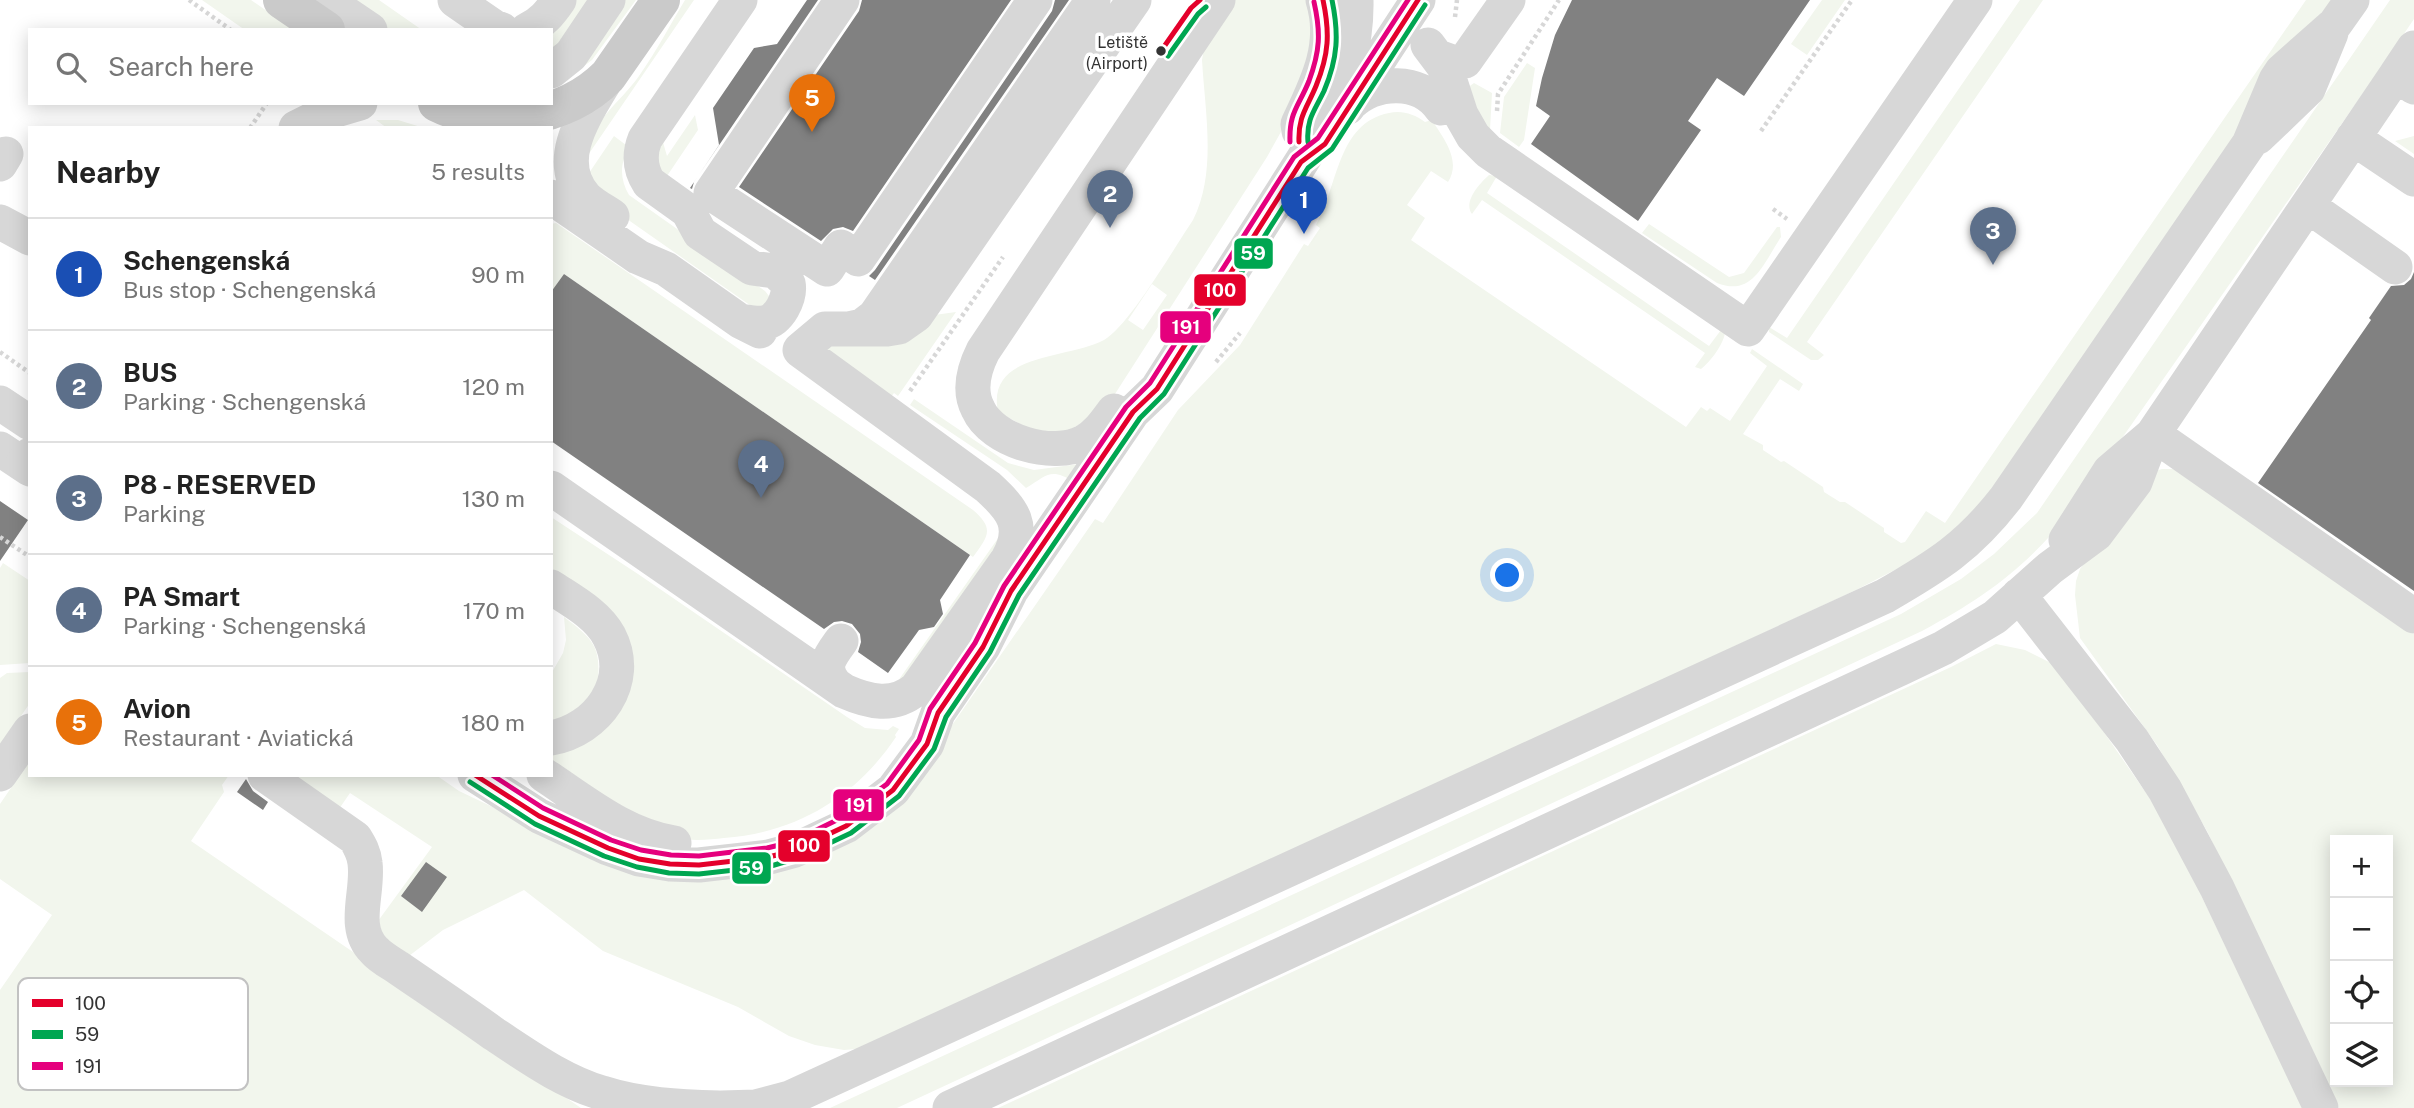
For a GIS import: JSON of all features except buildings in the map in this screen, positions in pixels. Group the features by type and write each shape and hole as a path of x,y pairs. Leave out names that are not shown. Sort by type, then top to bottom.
{"main road":[{"path":"447,111 499,117 536,115 581,98 608,76 661,0"},
{"path":"286,2 323,28"}],"street":[{"path":"455,0 497,28"},
{"path":"531,28 548,16 559,0"},
{"path":"553,69 571,55 608,0"},
{"path":"740,0 641,148 642,168 649,183 688,211 700,233 752,268 775,271 784,277 789,289 787,301 776,317 763,323 740,321"},
{"path":"842,0 711,193 827,269 842,247 858,259 1035,0"},
{"path":"848,329 862,326 875,316 1093,0"},
{"path":"800,350 825,329 887,329 899,327 916,315 1134,0"},
{"path":"1200,0 1191,8 968,335 957,364 959,390 966,404 1006,435 1034,447 1059,448 1082,443 1102,428 1167,329 1216,296"},
{"path":"984,419 978,410 973,390 975,369 983,351 1218,0"},
{"path":"1301,162 1298,124 1317,83 1328,45 1329,28 1323,0"},
{"path":"478,777 539,816 608,848 639,859 699,865 769,857 795,850 846,826 892,789 928,744 939,713 983,647 1018,580 1133,412 1157,389 1325,125 1345,80 1354,42 1356,0"},
{"path":"1301,162 1325,144 1418,0"},
{"path":"1425,0 1424,21 1452,62 1465,61 1471,55 1508,0"},
{"path":"1439,42 1461,115 1473,136 1492,135 1748,329 1975,0"},
{"path":"286,2 342,11 367,28"},
{"path":"268,777 355,838 363,850 366,865 362,919 365,936 373,949 545,1068 604,1094 680,1107 755,1107 790,1098 1859,608 1922,575 1958,551 1984,526 2006,498 2249,144 2276,80 2344,12"},
{"path":"1439,42 1430,71 1441,108 1459,144 1492,135"},
{"path":"999,53 1039,79"},
{"path":"950,1108 1903,667 1943,648 1995,617 2050,568 2096,534 2135,481 2153,434 2353,138 2408,70"},
{"path":"608,76 576,137 572,173 585,196 648,241 666,270"},
{"path":"1349,104 1371,90 1394,86 1424,92 1441,108"},
{"path":"313,123 355,105"},
{"path":"2353,138 2414,179"},
{"path":"553,198 638,257 666,270 740,321 800,350 988,487 1010,509 1016,528 1015,545 1008,559 916,688 895,701 883,702 856,696 834,684 553,489"},
{"path":"2308,206 2395,267"},
{"path":"0,222 28,237"},
{"path":"0,402 28,422"},
{"path":"2153,434 2414,616"},
{"path":"553,588 594,617 605,629 614,650 615,665 611,692 605,706 593,719 565,736 553,738"},
{"path":"2019,594 2132,740 2165,789 2217,888 2322,1108"},
{"path":"834,684 828,674 827,664 841,641"},
{"path":"547,777 617,824 640,835 689,845 742,844 772,839 795,831 842,807 881,776 911,737 939,713"},
{"path":"0,774 28,734"}],"path":[{"path":"189,0 228,28"},
{"path":"1439,42 1455,19 1457,0"},
{"path":"1492,135 1499,94 1559,0"},
{"path":"1761,131 1852,0"},
{"path":"251,126 266,105"},
{"path":"1773,209 1786,218 1790,226"},
{"path":"0,352 28,372"},
{"path":"0,537 28,556"}],"shaded area":[{"path":"202,0 251,0 291,28 242,28"},
{"path":"345,0 379,0 419,28 385,28"},
{"path":"574,0 598,0 553,56 553,29"},
{"path":"621,0 636,0 592,60 576,72"},
{"path":"685,0 694,0 586,158 588,145 599,123 639,76"},
{"path":"1231,0 1309,0 1315,14 1301,96 1267,157 1106,408 1052,441 998,412 998,392 1004,378 1016,368 1088,346 1104,340 1114,332 1138,303 1193,220 1205,182 1207,162 1202,60 1204,48","holes":["1152,284 1167,295 1143,330 1128,320"]},
{"path":"1822,0 1845,0 1807,55 1791,44"},
{"path":"2020,0 2043,0 1807,342 1824,355 1818,360 1811,360 1769,332 1769,327 1787,338"},
{"path":"2306,0 2333,0 2239,132 2004,477 1953,536 1856,590 868,1048 844,1050 815,1045 789,1036 738,1007 603,951 524,890 443,930 405,959 370,932 432,847 350,793 339,809 290,777 439,777 459,791 558,838 739,871 930,757 1095,519 1103,523 1178,410 1240,345 1304,244 1308,246 1320,228 1316,225 1341,158 1359,129 1372,119 1394,112 1408,113 1425,122 1432,120 1452,157 1452,174 1448,182 1431,171 1407,205 1425,218 1411,240 1686,427 1701,407 1707,411 1710,408 1730,421 1767,366 1750,353 1752,349 1803,384 1799,391 1780,379 1743,434 1763,445 1763,450 1781,462 1784,461 1823,487 1824,492 1840,502 1845,502 1884,528 1884,532 1901,543 1905,542 1926,511 1945,523"},
{"path":"2390,0 2414,0 2414,19 2382,66 2069,514 2036,551 1984,594 1922,631 897,1108 830,1108 1901,614 1961,579 1994,554 2037,513"},
{"path":"1527,63 1535,68 1524,140 1519,147 1500,133 1504,97"},
{"path":"1474,83 1492,93 1490,130 1485,130 1467,88"},
{"path":"695,115 698,130 667,176 662,177 648,153 660,132 667,156"},
{"path":"376,120 398,120 418,126 384,126"},
{"path":"614,136 630,148 622,171 629,195 765,291 769,296 769,304 754,308 597,198 587,176"},
{"path":"2414,136 2414,154 2395,141"},
{"path":"1489,175 1497,176 1487,193 1709,346 1721,330 1725,333 1722,343 1712,357 1701,369 1695,367 1705,353 1482,200 1472,214 1469,204 1471,199"},
{"path":"556,223 973,510 984,522 987,533 973,557 564,274 553,289 553,224"},
{"path":"1649,224 1729,277 1744,273 1777,227 1780,227 1781,237 1756,275 1740,286 1729,286 1717,283 1642,233"},
{"path":"956,312 898,396 894,393 891,397 827,352 825,345 883,346 927,316"},
{"path":"914,399 1008,463 1034,470 1079,464 1074,482 1060,475 1049,474 1026,488 1007,470 910,405"},
{"path":"2173,469 2414,634 2414,1108 2339,1108 2207,831 2157,745 2080,638 2075,595 2080,569 2155,471"},
{"path":"553,518 865,728 888,730 893,726 899,729 880,758 862,777 843,794 800,820 750,835 688,840 672,837 553,767 553,750 625,684 553,580"},
{"path":"1001,534 1001,540 919,670 893,688"},
{"path":"3,563 28,580 28,663 0,665 0,568"},
{"path":"564,617 591,641 595,649 598,657 597,693 553,727 553,670 563,653 566,640"},
{"path":"1996,644 2025,650 2051,663 2085,705 2153,803 2180,851 2303,1108 998,1108 1951,667"},
{"path":"28,672 28,706 0,746 0,678 7,673"},
{"path":"28,763 28,777 228,777 222,785 224,792 191,841 581,1108 0,1108 0,990 52,915 0,879 0,804"}],"transit line":[{"name":"100","path":"1161,51 1191,8 1200,0"},
{"name":"100","path":"1299,142 1302,119 1326,53 1327,23 1323,0"},
{"name":"59","path":"1308,142 1310,121 1329,79 1335,57 1336,24 1332,0"},
{"name":"191","path":"495,777 543,808 611,840 641,850 699,856 767,848 792,842 841,818 887,784 919,740 930,709 975,643 1004,586 1126,407 1150,383 1294,157 1318,138 1408,0"},
{"name":"100","path":"478,777 539,816 608,848 639,859 699,865 769,857 795,850 846,826 893,790 927,744 938,713 983,647 1011,591 1133,412 1157,389 1301,162 1325,144 1418,0"},
{"name":"191","path":"1290,142 1293,117 1309,81 1317,51 1318,23 1314,2"},
{"name":"59","path":"470,782 535,824 604,856 637,867 669,873 699,874 771,866 798,858 851,833 899,796 934,749 946,717 990,652 1019,595 1140,418 1164,394 1308,168 1332,149 1425,5"},
{"name":"59","path":"1168,56 1206,7"}],"place":[{"name":"Letiště (Airport)","path":"1161,51"},
{"name":"Avion","path":"812,132"},
{"name":"BUS","path":"1110,228"},
{"name":"Schengenská","path":"1304,234"},
{"name":"P8 - RESERVED","path":"1993,265"},
{"name":"PA Smart","path":"761,498"}]}
